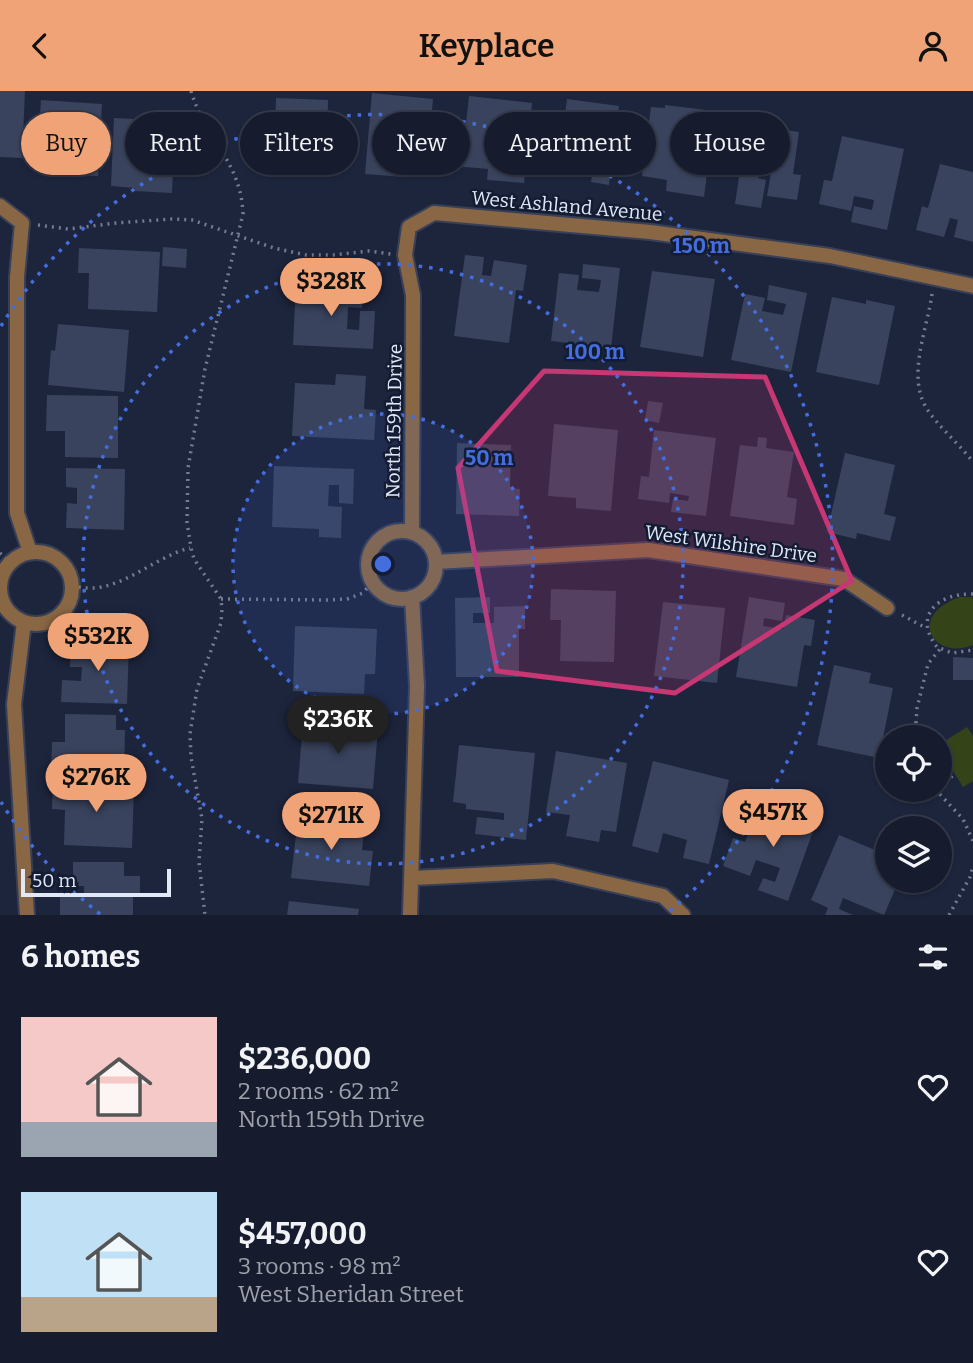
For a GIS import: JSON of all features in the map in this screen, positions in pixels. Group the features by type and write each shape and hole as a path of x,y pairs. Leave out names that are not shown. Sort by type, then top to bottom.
{"street":[{"path":"0,206 22,223 17,277 17,513 30,552"},
{"name":"West Ashland Avenue","path":"409,227 434,213 650,232 830,256 973,286"},
{"name":"North 159th Drive","path":"409,227 405,255 413,295 412,532"},
{"path":"400,531 412,532 428,544 436,562 428,587 412,597 401,599 380,591 372,582 368,571 368,559 379,539 400,531"},
{"name":"West Wilshire Drive","path":"436,562 648,550 844,579 887,608"},
{"path":"30,552 42,552 63,563 72,585 72,597 67,608 48,622 37,624 24,622 6,608 0,585 5,558 30,552"},
{"path":"410,915 417,686 412,597"},
{"path":"24,622 14,704 27,915"},
{"path":"413,878 553,871 663,896 683,915"}],"path":[{"path":"191,91 206,126 224,152 239,183 243,215 205,369 192,437 187,496 194,559 221,599 221,623 197,689 190,734 191,757 202,819 199,862 205,915"},
{"path":"22,223 68,229 116,223 192,220 238,237 306,255 369,251 405,255"},
{"path":"935,278 918,373 919,390 930,413 973,462"},
{"path":"72,585 82,588 114,583 175,551 191,548"},
{"path":"221,599 347,599 363,593 372,582"},
{"path":"973,594 952,596 934,607 927,615 926,628 934,644 940,649 952,653 973,650"},
{"path":"887,608 926,628"},
{"path":"916,725 917,708 928,664 940,649"},
{"path":"947,802 963,819 973,841"},
{"path":"949,915 973,867"}],"highlighted area":[{"path":"544,371 765,377 852,581 675,693 497,671 458,468"}],"green space":[{"path":"960,597 973,597 973,645 946,647 937,642 931,634 930,625 943,605"},
{"path":"967,727 973,736 973,781 963,787 952,769 952,736"}],"building":[{"path":"0,91 25,91 24,112 21,112 21,158 0,157"},
{"path":"372,93 433,99 432,112 372,112 372,175 365,174"},
{"path":"469,96 532,103 531,112 484,112 484,169 470,167 470,112 467,112"},
{"path":"276,98 328,100 328,112 276,112"},
{"path":"567,99 619,106 618,112 565,112"},
{"path":"41,100 102,104 102,112 40,112"},
{"path":"665,105 715,111 670,112 670,175 707,175 704,197 666,191 667,180 642,176 656,175 656,112 650,112 651,107 665,108"},
{"path":"114,118 125,119 125,175 173,175 172,193 134,191 135,188 111,186"},
{"path":"790,131 799,132 793,174 801,175 797,200 767,196 771,175 790,175"},
{"path":"842,136 904,149 887,230 851,222 854,206 872,210 874,200 854,196 851,211 819,204 824,180 832,181"},
{"path":"940,164 973,172 973,242 954,237 958,220 950,218 944,237 916,230 922,206 928,208"},
{"path":"487,175 525,175 524,183 487,180"},
{"path":"592,175 610,175 609,185 591,182"},
{"path":"739,175 759,175 758,178 766,180 761,208 735,204"},
{"path":"163,247 187,249 186,268 162,266"},
{"path":"79,248 160,252 157,312 88,309 89,273 78,273"},
{"path":"465,255 484,257 482,275 491,276 494,260 527,265 523,291 516,290 509,343 454,336"},
{"path":"583,264 620,268 611,348 551,341 559,273 579,275 577,290 599,292 601,280 582,278"},
{"path":"652,271 715,279 703,357 640,347"},
{"path":"296,285 363,287 362,308 348,307 347,329 359,330 360,311 375,311 373,349 293,345"},
{"path":"769,285 807,293 791,372 731,360 745,294 765,298 762,311 783,315 786,304 767,300"},
{"path":"832,297 866,304 866,300 895,306 879,385 816,372"},
{"path":"58,324 129,330 124,392 48,385 51,350 55,351"},
{"path":"336,374 366,376 364,409 376,410 374,440 292,436 295,383 335,385"},
{"path":"47,395 118,396 118,458 65,457 65,431 46,431"},
{"path":"648,401 663,403 659,423 645,420"},
{"path":"554,424 618,430 611,511 576,508 576,498 548,496"},
{"path":"654,430 716,438 706,516 671,512 673,499 688,501 689,496 670,493 669,503 638,499 641,476 649,477"},
{"path":"758,437 767,438 766,448 794,452 787,497 797,499 794,525 730,516 740,445 757,447"},
{"path":"457,443 511,445 510,488 520,489 519,516 456,514"},
{"path":"845,453 895,465 884,514 896,517 890,541 857,533 856,539 827,532"},
{"path":"274,466 354,469 353,504 339,503 339,485 329,485 328,506 342,507 341,538 319,537 319,529 272,527"},
{"path":"66,468 125,469 124,530 66,528 67,503 77,504 77,488 66,487"},
{"path":"551,589 616,591 614,662 560,661 561,620 550,620"},
{"path":"490,597 490,613 473,613 473,623 494,623 494,607 525,606 525,629 519,629 519,677 456,677 455,598"},
{"path":"749,597 785,603 782,621 764,618 763,626 783,629 786,615 815,620 811,646 804,645 797,687 736,677"},
{"path":"663,602 725,608 717,683 654,676"},
{"path":"295,626 377,629 375,674 365,674 364,694 293,691"},
{"path":"71,640 129,642 127,704 61,702 62,680 81,681 82,667 70,667"},
{"path":"953,657 973,658 973,680 953,680"},
{"path":"834,665 871,673 869,683 893,688 886,725 875,725 875,757 817,745"},
{"path":"65,714 116,715 116,730 125,730 124,777 51,776 52,742 65,742"},
{"path":"303,723 378,729 373,789 298,783"},
{"path":"459,745 535,753 526,840 475,834 477,817 504,820 504,813 466,809 466,804 453,802"},
{"path":"556,751 627,763 616,832 601,830 599,842 566,836 570,815 546,812"},
{"path":"653,761 729,780 709,864 683,858 687,840 663,833 658,853 632,846"},
{"path":"53,783 134,786 132,848 64,845 65,810 52,809"},
{"path":"760,803 816,823 788,901 758,890 763,878 775,882 780,868 756,860 750,876 723,866 733,838 745,842"},
{"path":"298,817 365,824 362,850 373,851 369,886 291,878"},
{"path":"839,835 875,850 875,893 893,893 884,915 843,898 839,909 853,915 825,915 828,908 811,900"},
{"path":"73,862 124,862 124,876 140,876 140,897 133,897 133,915 60,915 60,894 84,894 84,886 73,886"},
{"path":"289,901 359,909 358,915 287,915"}]}
